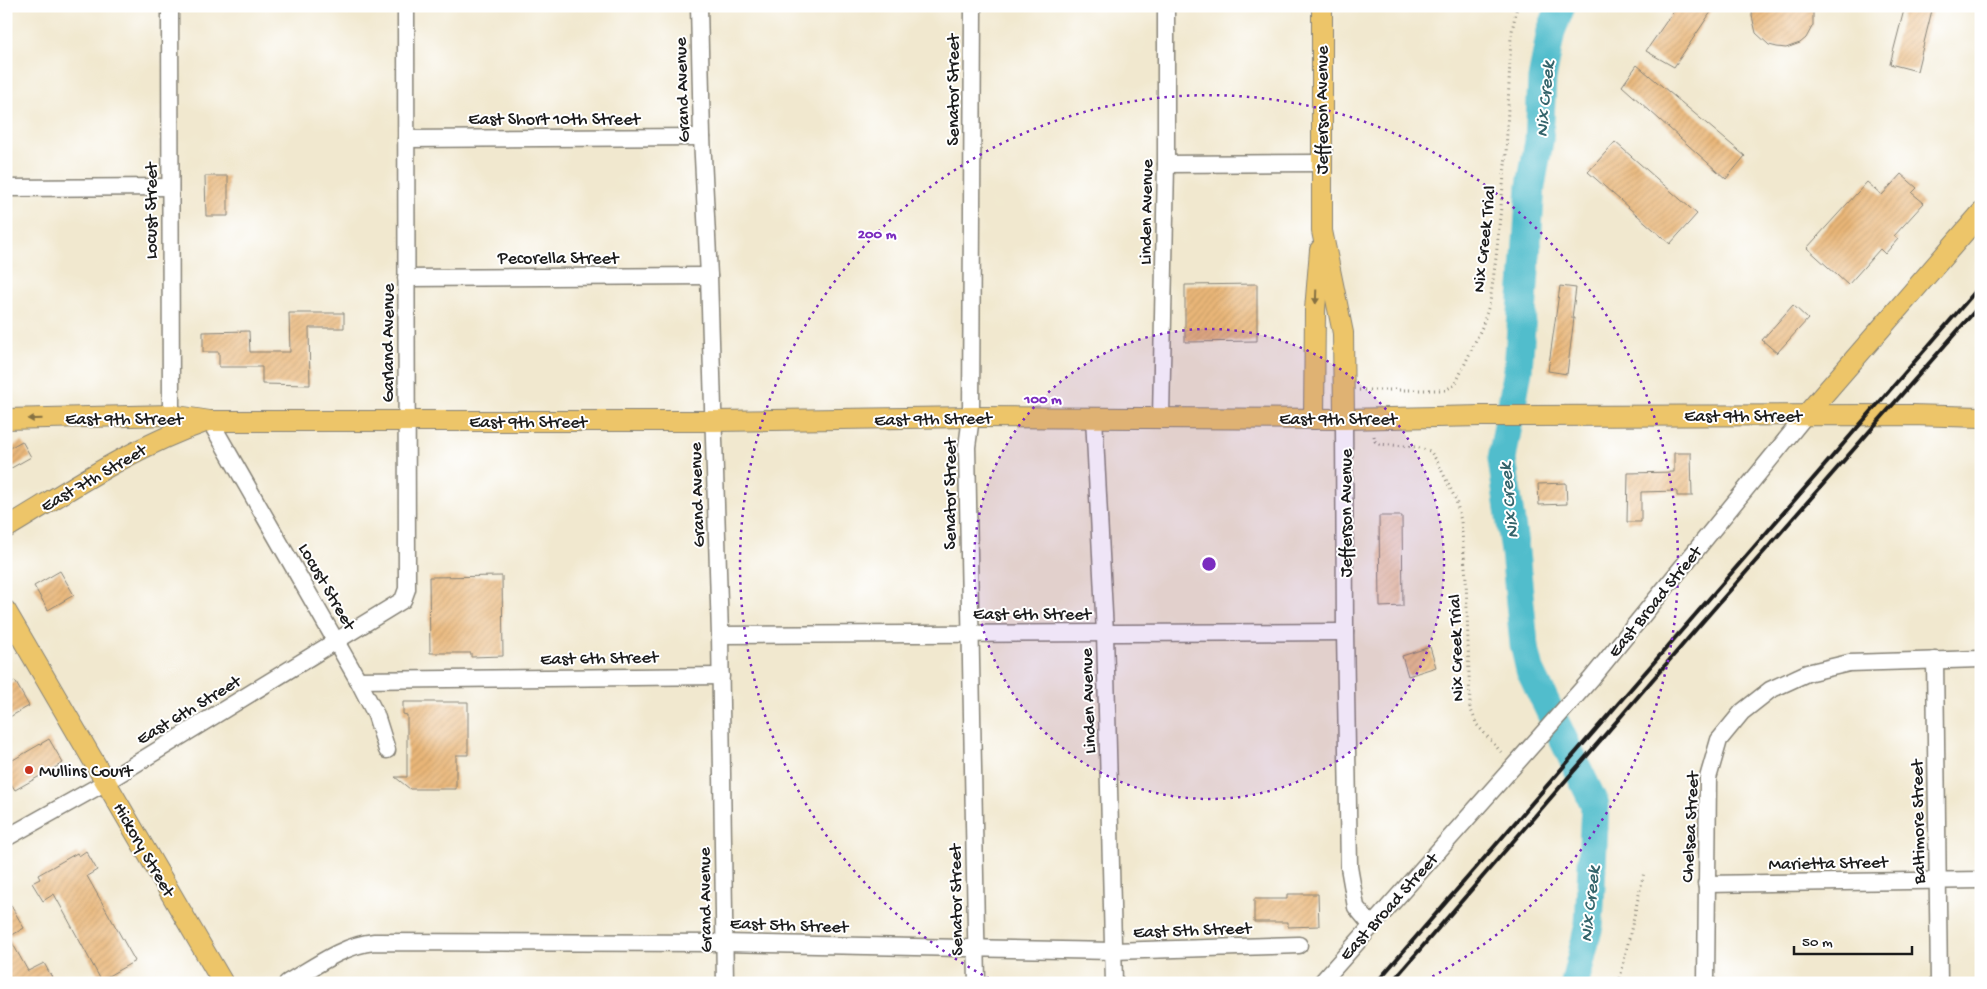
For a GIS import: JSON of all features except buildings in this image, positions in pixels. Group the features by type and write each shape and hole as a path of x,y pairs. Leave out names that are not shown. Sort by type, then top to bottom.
{"main road":[{"name":"Jefferson Avenue","path":"1322,6 1322,231 1343,333 1344,419"},
{"name":"East Broad Street","path":"1806,415 1981,214"},
{"path":"1314,418 1316,290 1322,231"},
{"name":"East 9th Street","path":"6,420 171,415 210,421 714,421 971,417 1344,419 1482,416 1981,416"},
{"name":"East 7th Street","path":"6,528 147,446 178,431 210,421"},
{"name":"Hickory Street","path":"6,611 223,983"}],"street":[{"name":"Locust Street","path":"170,6 171,415"},
{"name":"Garland Avenue","path":"337,642 403,600 407,589 406,6"},
{"name":"Grand Avenue","path":"699,6 702,137 710,276 720,635 725,983"},
{"name":"Senator Street","path":"973,6 971,417 967,447 977,983"},
{"name":"Linden Avenue","path":"1161,418 1166,164 1166,6"},
{"name":"East Short 10th Street","path":"406,139 702,137"},
{"path":"1166,164 1321,163"},
{"path":"6,188 170,187"},
{"name":"Pecorella Street","path":"406,278 710,276"},
{"name":"East Broad Street","path":"1321,983 1591,679 1806,415"},
{"name":"Linden Avenue","path":"1094,418 1105,633 1114,983"},
{"name":"Jefferson Avenue","path":"1344,419 1349,867 1356,907 1371,925"},
{"name":"Locust Street","path":"210,421 358,680 376,715 387,750"},
{"name":"East 6th Street","path":"720,635 1345,632"},
{"name":"East 6th Street","path":"6,838 106,782 337,642"},
{"name":"Baltimore Street","path":"1935,660 1939,983"},
{"name":"Chelsea Street","path":"1706,983 1708,778 1719,740 1742,712 1770,690 1807,673 1849,664 1981,660"},
{"name":"East 6th Street","path":"358,680 721,676"},
{"name":"Marietta Street","path":"1706,884 1981,880"},
{"name":"East 5th Street","path":"287,983 344,950 356,945 374,942 724,943 1113,951 1299,945"}],"path":[{"name":"Nix Creek Trial","path":"1373,390 1445,390 1451,388 1455,385 1482,327 1490,302 1496,258 1506,155 1511,36 1517,6"},
{"name":"Nix Creek Trial","path":"1374,436 1375,441 1379,444 1421,448 1430,451 1456,500 1461,521 1466,578 1470,707 1477,725 1486,738 1501,752"},
{"path":"1619,983 1644,872"}],"waterway":[{"name":"Nix Creek","path":"1561,6 1551,31 1542,79 1539,141 1531,186 1518,370 1502,459 1515,552 1524,644 1530,670 1595,805 1589,925 1575,983"}],"railway":[{"path":"1376,983 1981,285"},
{"path":"1391,983 1698,627 1981,304"}],"place":[{"name":"Mullins Court","path":"29,770"}]}
